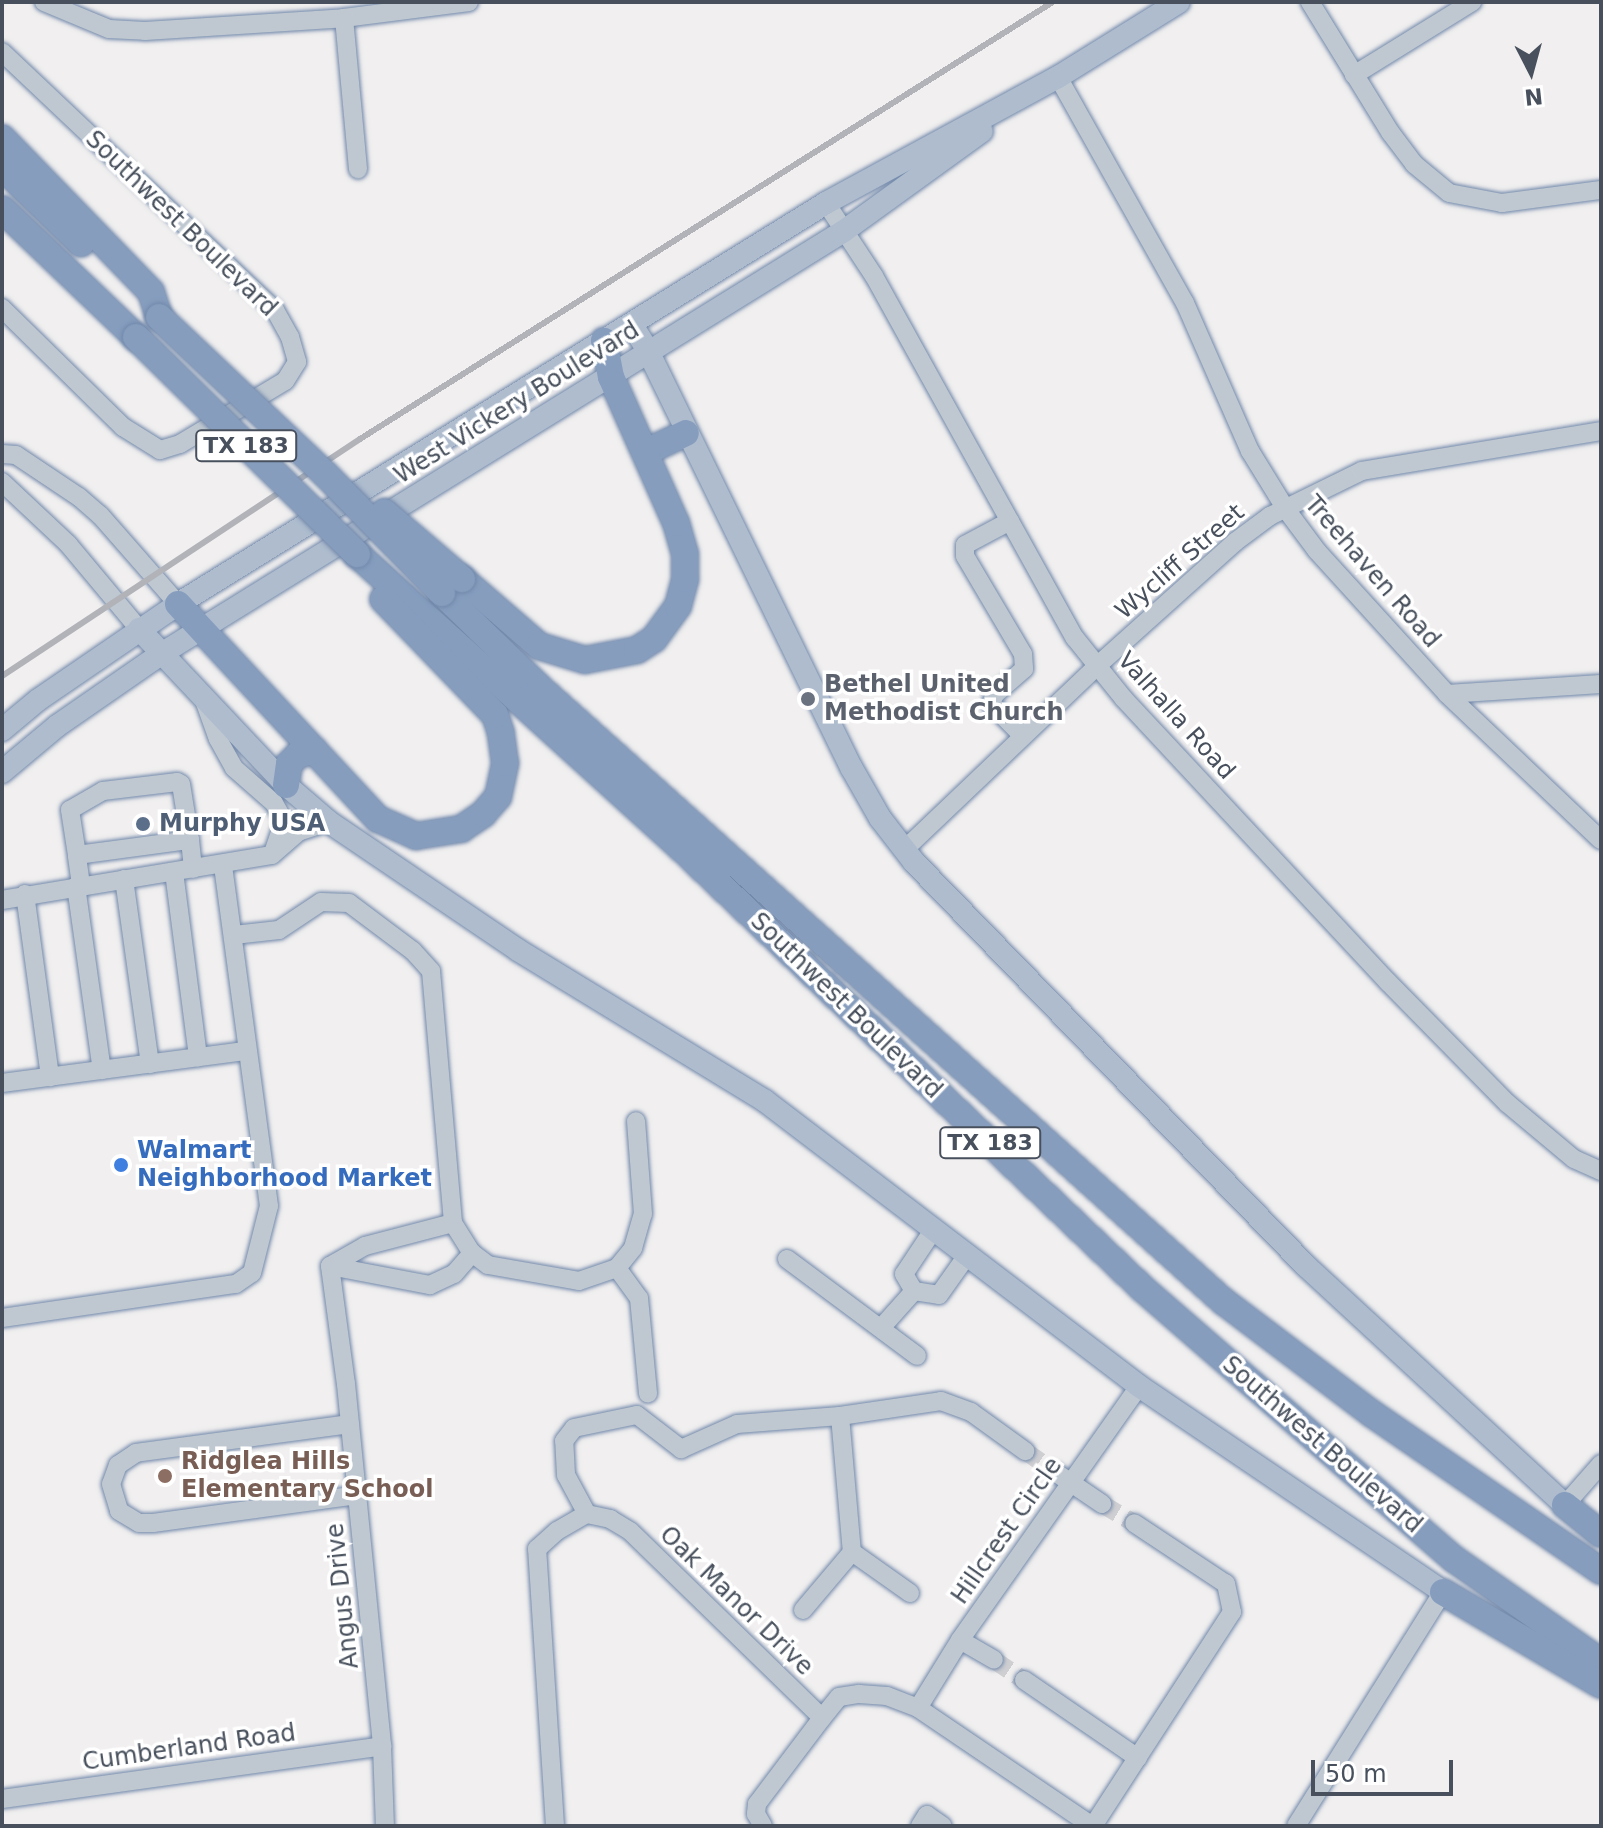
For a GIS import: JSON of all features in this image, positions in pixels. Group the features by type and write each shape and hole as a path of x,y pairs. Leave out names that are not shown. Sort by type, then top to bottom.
{"highway":[{"path":"2,138 151,292 159,317"},
{"name":"TX 183","path":"2,167 325,474 353,485 452,586"},
{"name":"TX 183","path":"2,209 357,554 358,574 398,602"},
{"path":"2,223 88,300 128,330"},
{"path":"452,586 539,646 585,660 620,656 654,639 678,606 685,579 685,554 646,452 611,377 604,341"},
{"path":"646,452 686,433"},
{"name":"Southwest Boulevard","path":"452,586 540,688 1223,1301 1382,1421 1601,1571"},
{"path":"178,604 378,819 408,834 442,834 461,829 483,814 498,797 505,763 501,733 495,715 398,602"},
{"name":"Southwest Boulevard","path":"398,602 675,842 1142,1288 1454,1559 1601,1662"},
{"path":"286,785 289,764 298,755 314,750"},
{"path":"1565,1505 1601,1534"},
{"path":"1443,1592 1601,1685"}],"main road":[{"name":"West Vickery Boulevard","path":"2,730 178,604 826,203 1058,77 1179,2"},
{"name":"West Vickery Boulevard","path":"2,772 57,726 161,654 844,231 1058,77"},
{"path":"632,325 648,351 851,767 880,818 905,849 1306,1266 1565,1505"},
{"name":"Southwest Boulevard","path":"139,629 286,785 329,822 518,950 765,1101 1139,1386 1443,1592"}],"street":[{"path":"44,2 80,19 121,29 344,18 469,2"},
{"path":"1310,2 1354,75 1414,164 1449,193 1502,203 1601,190"},
{"path":"1354,75 1472,2"},
{"path":"344,18 358,169"},
{"name":"Southwest Boulevard","path":"2,52 275,310 290,337 297,362 285,381 180,444 160,450 123,427 2,308"},
{"name":"Treehaven Road","path":"1058,77 1185,303 1250,451 1285,508 1317,551 1447,694 1601,840"},
{"name":"Valhalla Road","path":"826,203 874,276 1075,638 1097,666 1388,982 1507,1103 1574,1159 1601,1171"},
{"name":"Wycliff Street","path":"905,849 1097,666 1235,542 1285,508 1362,471 1601,431"},
{"path":"2,454 16,455 89,506 178,604"},
{"path":"2,482 68,544 139,629"},
{"path":"1010,521 965,545 965,556 1023,654 1024,669 995,694 991,704 1023,736"},
{"path":"1447,694 1601,684"},
{"path":"204,699 218,739 234,768 274,803 284,821 272,855"},
{"path":"102,1070 70,810 103,791 177,782 181,784 193,869"},
{"path":"2,900 272,855 298,832 329,822"},
{"path":"77,855 190,840"},
{"path":"2,1318 236,1284 252,1273 269,1206 245,1051 234,935 223,865"},
{"path":"174,872 198,1057"},
{"path":"124,879 150,1064"},
{"path":"25,894 50,1077"},
{"path":"234,935 279,930 321,902 349,903 413,951 431,971 453,1223 472,1253 488,1265 579,1281 617,1268 633,1248 643,1214 636,1121"},
{"path":"2,1064 3,1083 245,1051"},
{"path":"330,1266 365,1246 453,1223"},
{"path":"914,1291 904,1274 934,1229"},
{"path":"330,1266 430,1285 454,1274 472,1253"},
{"path":"914,1291 939,1295 968,1254"},
{"path":"787,1259 917,1356"},
{"name":"Angus Drive","path":"330,1266 350,1424 382,1746 385,1826"},
{"path":"617,1268 639,1298 648,1394"},
{"path":"881,1328 914,1291"},
{"name":"Hillcrest Circle","path":"918,1708 1062,1478 1139,1386"},
{"path":"555,1826 537,1549 557,1531 587,1514 566,1475 564,1441 574,1428 637,1415 681,1449 737,1424 840,1416 941,1401 971,1412 1025,1451"},
{"path":"803,1610 852,1552 840,1416"},
{"path":"350,1424 136,1453 118,1465 111,1484 119,1511 139,1523 357,1495"},
{"path":"1565,1505 1601,1464"},
{"path":"1062,1478 1102,1504"},
{"name":"Oak Manor Drive","path":"587,1514 610,1519 630,1531 822,1718"},
{"path":"763,1826 756,1814 757,1804 839,1697 859,1694 887,1696 918,1708 1092,1826 1232,1612 1226,1584 1134,1523"},
{"path":"852,1552 910,1593"},
{"path":"1296,1826 1443,1592"},
{"path":"960,1640 994,1660"},
{"path":"1024,1680 1138,1758"},
{"name":"Cumberland Road","path":"2,1799 382,1746"},
{"path":"920,1826 927,1815 943,1826"}],"tunnel":[{"path":"1025,1451 1055,1472"},
{"path":"1102,1504 1134,1523"},
{"path":"994,1660 1024,1680"}],"railway":[{"path":"2,676 360,439 1053,2"}],"place":[{"name":"Bethel United Methodist Church","path":"808,699"},
{"name":"Murphy USA","path":"143,824"},
{"name":"Walmart Neighborhood Market","path":"121,1165"},
{"name":"Ridglea Hills Elementary School","path":"165,1476"}]}
